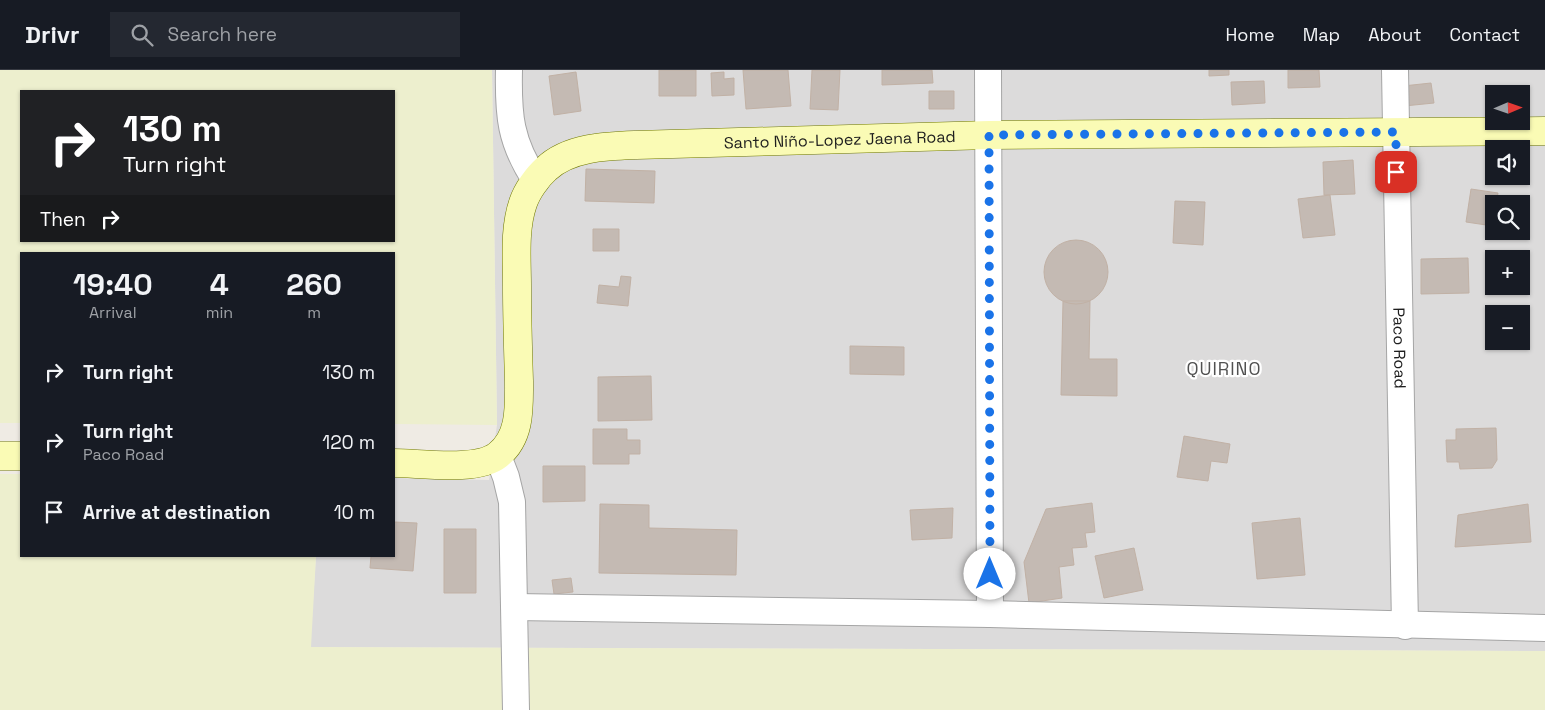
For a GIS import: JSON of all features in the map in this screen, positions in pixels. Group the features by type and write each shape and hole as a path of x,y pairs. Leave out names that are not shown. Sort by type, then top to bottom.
{"street":[{"path":"509,70 510,114 514,141 523,161 536,180"},
{"path":"988,70 990,614"},
{"name":"Paco Road","path":"1395,70 1405,626"},
{"name":"Santo Niño-Lopez Jaena Road","path":"498,456 508,444 518,417 517,228 523,202 536,180 547,168 566,156 612,146 989,135 1545,131"},
{"path":"0,456 20,456"},
{"path":"395,463 473,464 498,456 506,477 512,502 516,710"},
{"path":"515,607 990,614 1405,626 1545,628"}],"shaded area":[{"path":"492,70 1545,70 1545,651 310,647 316,557 395,557 395,478 489,480 497,425"}],"green space":[{"path":"0,70 492,70 497,425 395,424 395,252 20,252 20,423 0,423"},
{"path":"0,474 20,474 20,557 316,557 311,647 1545,651 1545,710 0,710"}],"building":[{"path":"659,70 696,70 696,96 659,96"},
{"path":"743,70 788,70 791,106 746,109"},
{"path":"812,70 840,70 838,110 810,109"},
{"path":"882,70 932,70 933,83 882,85"},
{"path":"1209,70 1229,70 1229,75 1209,76"},
{"path":"1288,70 1319,70 1320,87 1288,88"},
{"path":"576,72 581,111 554,115 549,76"},
{"path":"724,72 724,79 734,78 734,95 712,96 711,73"},
{"path":"1264,81 1265,103 1232,105 1231,82"},
{"path":"1431,83 1434,103 1404,106 1403,86"},
{"path":"929,91 954,91 954,109 929,109"},
{"path":"1353,160 1355,194 1324,195 1323,162"},
{"path":"586,169 655,171 654,203 585,201"},
{"path":"1471,189 1498,193 1498,195 1485,195 1485,225 1466,222"},
{"path":"1330,195 1335,235 1303,238 1298,199"},
{"path":"1175,201 1205,202 1203,245 1173,243"},
{"path":"593,229 619,229 619,251 593,251"},
{"path":"1070,240 1082,240 1099,249 1106,260 1108,272 1106,284 1099,295 1082,304 1070,304 1058,299 1049,290 1044,278 1044,266 1049,254 1058,245"},
{"path":"1468,258 1469,293 1421,294 1421,259"},
{"path":"621,276 631,277 628,306 597,303 599,285 619,287"},
{"path":"1063,301 1090,301 1089,359 1117,359 1117,396 1061,395"},
{"path":"850,346 904,347 904,375 850,374"},
{"path":"651,376 652,420 598,421 598,377"},
{"path":"1496,428 1497,460 1492,468 1460,469 1459,462 1447,462 1446,440 1456,440 1456,429"},
{"path":"593,429 627,429 627,440 640,440 640,454 629,454 629,464 593,464"},
{"path":"1184,436 1230,444 1227,463 1211,461 1208,481 1177,477"},
{"path":"543,466 585,466 585,501 543,502"},
{"path":"1092,503 1095,532 1085,533 1087,547 1072,548 1074,565 1059,567 1062,598 1029,603 1024,562 1046,509"},
{"path":"600,504 649,505 649,528 737,530 736,575 599,573"},
{"path":"1528,504 1531,542 1455,547 1458,515"},
{"path":"953,508 952,538 912,540 910,510"},
{"path":"1300,518 1305,575 1257,579 1252,523"},
{"path":"395,522 417,523 413,571 370,568 371,557 395,557"},
{"path":"444,529 476,529 476,593 444,593"},
{"path":"1134,548 1143,590 1104,598 1095,556"},
{"path":"571,578 573,592 554,594 552,580"}],"district":[{"name":"QUIRINO","path":"1224,368"}],"route":[{"path":"990,574 989,135 1396,132 1396,172"}]}
